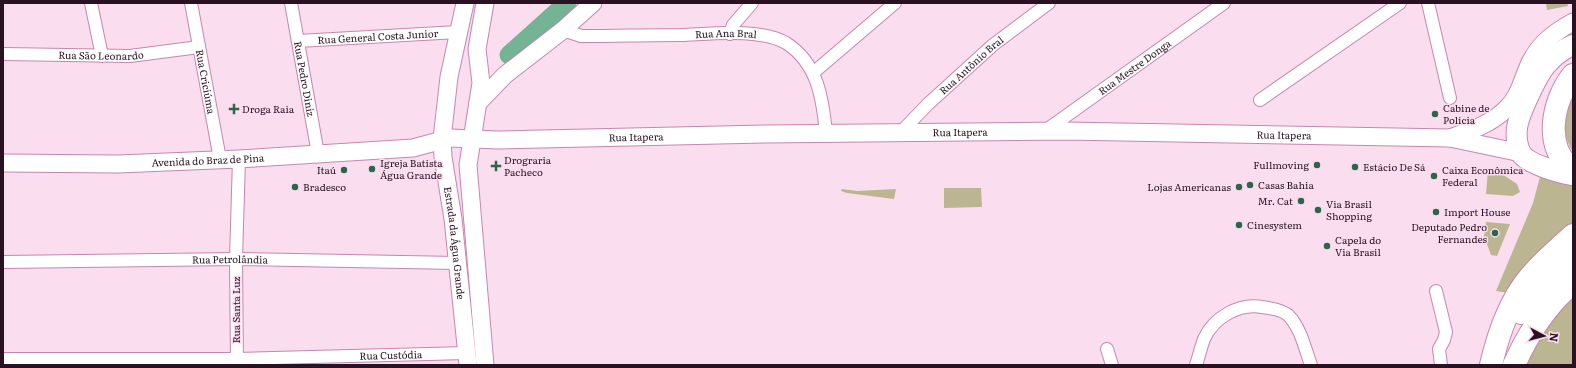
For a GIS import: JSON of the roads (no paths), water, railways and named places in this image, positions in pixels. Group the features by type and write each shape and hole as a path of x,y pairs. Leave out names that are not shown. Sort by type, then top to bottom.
{"highway":[{"path":"1573,75 1561,93 1556,109 1554,141 1562,160 1573,170"},
{"path":"1492,365 1497,341 1509,311 1528,280 1545,260 1573,235"},
{"path":"1492,365 1524,310 1536,293 1559,270 1573,260"},
{"path":"1514,365 1523,345 1536,324 1552,303 1573,283"}],"main road":[{"path":"1573,45 1562,51 1548,63 1536,82 1517,128 1517,138 1521,154 1537,164 1573,175"}],"street":[{"path":"91,3 102,56"},
{"name":"Rua Criciúma","path":"191,3 220,159"},
{"name":"Rua Pedro Diniz","path":"291,3 318,154"},
{"name":"Estrada da Água Grande","path":"465,3 449,77 442,139 443,157 453,219 468,359"},
{"name":"Estrada da Água Grande","path":"485,3 477,49 481,83 473,130 468,177 485,365"},
{"path":"478,103 505,75 563,30 593,3"},
{"path":"730,34 733,25 752,3"},
{"path":"813,73 895,3"},
{"name":"Rua Antônio Bral","path":"899,134 928,104 993,45 1050,3"},
{"name":"Rua Mestre Donga","path":"1044,132 1085,104 1210,7 1224,3"},
{"path":"1260,100 1400,3"},
{"path":"1428,3 1450,98"},
{"name":"Rua Itapera","path":"1450,138 1487,123 1507,108 1516,97 1528,65 1541,45 1550,36 1573,22"},
{"name":"Rua Ana Bral","path":"563,30 581,36 730,34 762,36 779,40 794,50 813,73 822,100 826,134"},
{"name":"Rua General Costa Junior","path":"298,41 458,32"},
{"name":"Rua São Leonardo","path":"3,54 102,56 154,54 199,47"},
{"path":"449,77 461,71 505,75"},
{"path":"443,157 458,154 473,130"},
{"name":"Rua Itapera","path":"473,130 491,139 1044,132 1172,132 1450,138 1521,154"},
{"name":"Avenida do Braz de Pina","path":"3,163 118,164 239,159 413,148 473,130"},
{"name":"Avenida do Braz de Pina","path":"413,148 443,157"},
{"name":"Rua Santa Luz","path":"237,362 236,259 239,159"},
{"name":"Rua Petrolândia","path":"3,262 236,259 458,263"},
{"path":"1436,291 1446,332 1439,349 1441,365"},
{"path":"1196,365 1204,338 1211,327 1227,314 1240,308 1253,306 1271,308 1287,314 1297,327 1312,365"},
{"path":"1107,349 1112,365"},
{"name":"Rua Custódia","path":"3,359 237,362 468,359"}],"waterway":[{"path":"509,55 567,3"}],"place":[{"name":"Droga Raia","path":"234,109"},
{"name":"Cabine de Polícia","path":"1435,114"},
{"name":"Fullmoving","path":"1317,165"},
{"name":"Drograria Pacheco","path":"496,166"},
{"name":"Estácio De Sá","path":"1355,167"},
{"name":"Igreja Batista Água Grande","path":"372,169"},
{"name":"Itaú","path":"344,170"},
{"name":"Caixa Econômica Federal","path":"1434,176"},
{"name":"Casas Bahia","path":"1250,185"},
{"name":"Bradesco","path":"295,187"},
{"name":"Lojas Americanas","path":"1239,187"},
{"name":"Mr. Cat","path":"1301,201"},
{"name":"Via Brasil Shopping","path":"1318,210"},
{"name":"Import House","path":"1436,212"},
{"name":"Cinesystem","path":"1239,225"},
{"name":"Deputado Pedro Fernandes","path":"1495,233"},
{"name":"Capela do Via Brasil","path":"1327,246"}]}
